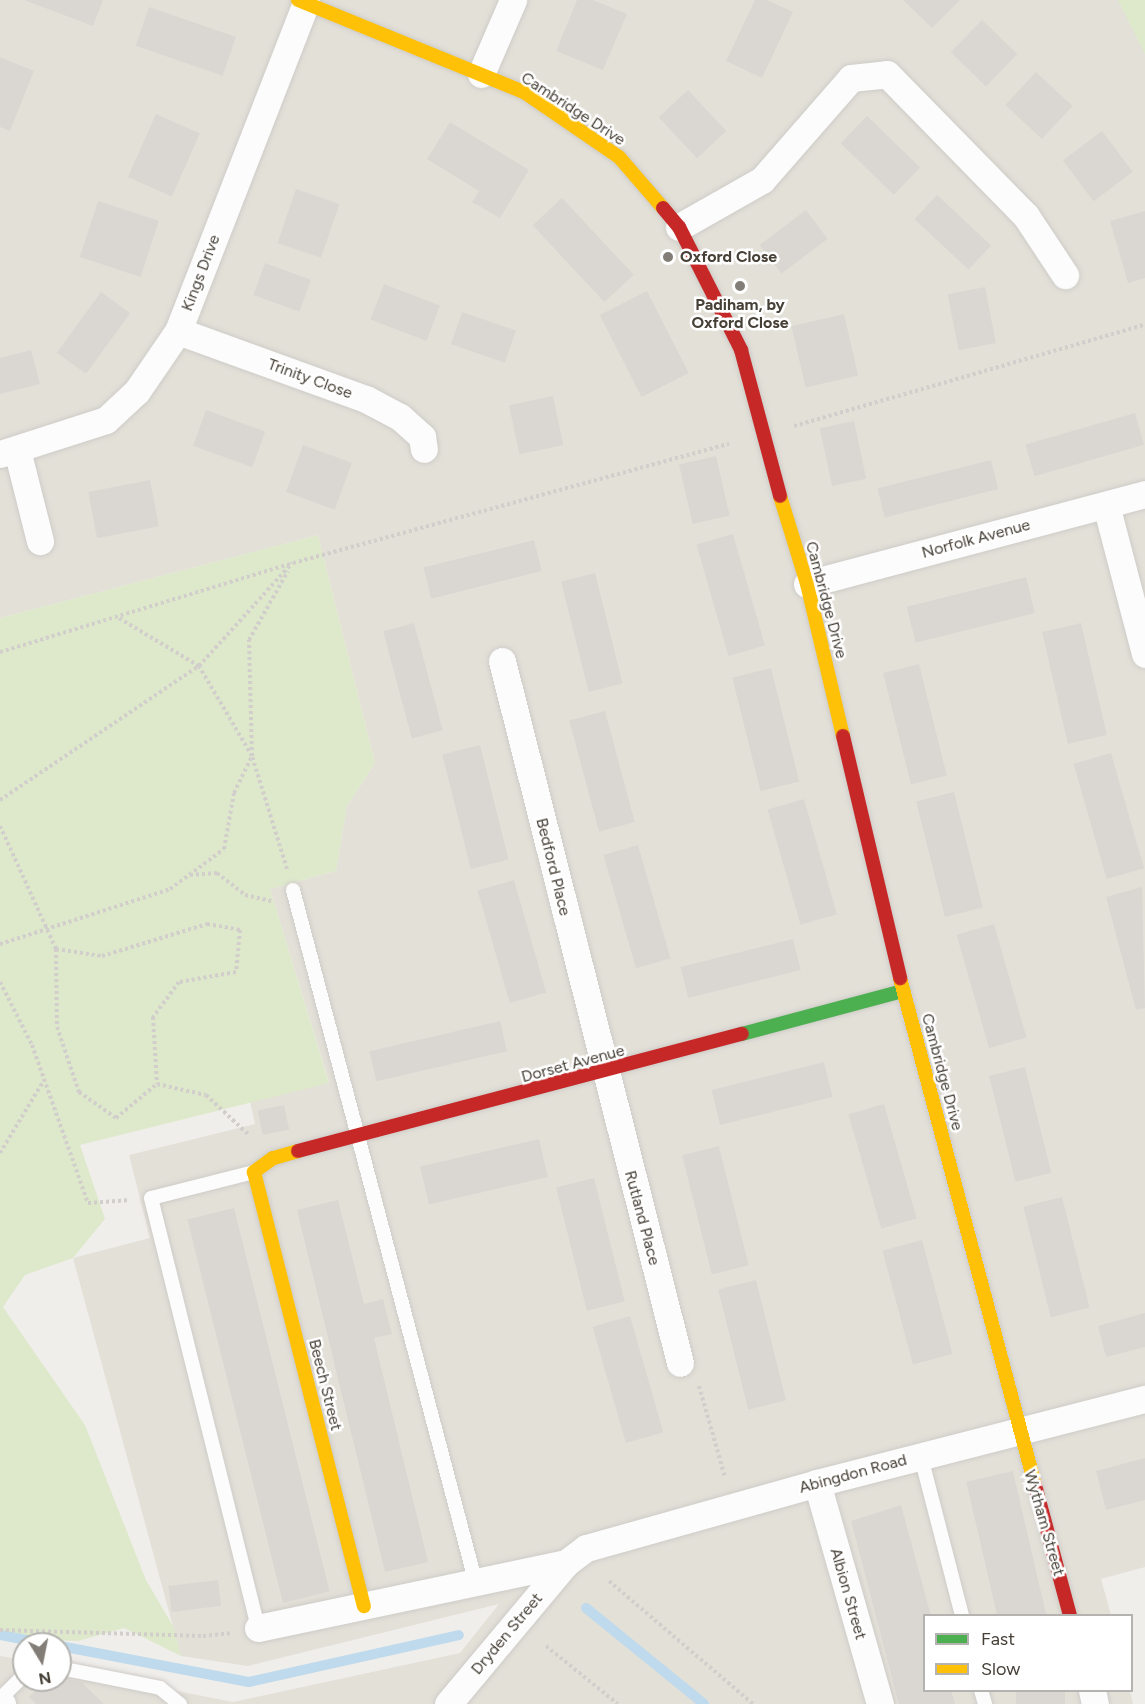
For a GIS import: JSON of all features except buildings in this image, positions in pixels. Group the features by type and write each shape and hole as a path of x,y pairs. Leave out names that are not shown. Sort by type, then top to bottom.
{"street":[{"path":"481,74 513,0"},
{"name":"Cambridge Drive","path":"302,2 524,92 619,157 679,227 741,350 761,435 807,584 903,991 1018,1431"},
{"name":"Kings Drive","path":"8,452 106,420 137,391 178,331 302,2"},
{"path":"679,227 762,180 851,78 887,74 1026,216 1065,274"},
{"name":"Trinity Close","path":"178,331 366,399 400,417 422,437 424,449"},
{"path":"8,452 40,541"},
{"name":"Norfolk Avenue","path":"807,584 1145,494"},
{"path":"1106,505 1145,654"},
{"name":"Bedford Place","path":"502,661 604,1073"},
{"name":"Dorset Avenue","path":"254,1172 273,1158 604,1073 903,991"},
{"name":"Rutland Place","path":"604,1073 680,1364"},
{"name":"Beech Street","path":"254,1172 364,1606"},
{"name":"Abingdon Road","path":"566,1563 586,1548 733,1506 1145,1399"},
{"name":"Wytham Street","path":"1018,1431 1069,1614"},
{"name":"Albion Street","path":"817,1483 879,1704"},
{"path":"258,1629 566,1563"},
{"name":"Dryden Street","path":"448,1704 566,1563"}],"lane":[{"path":"293,890 475,1581"},
{"path":"254,1172 152,1198 258,1629"},
{"path":"921,1457 961,1614"},
{"path":"72,1670 160,1688 180,1704"},
{"path":"1,1702 12,1689"}],"path":[{"path":"0,652 293,563 761,435 1145,325"},
{"path":"0,800 199,666 293,563"},
{"path":"0,944 170,889 224,849 234,793 252,756 249,640 293,563"},
{"path":"117,617 199,666 252,756 293,890"},
{"path":"0,826 56,949 57,1027 79,1092 116,1118 157,1084"},
{"path":"189,875 217,873 245,895 298,907"},
{"path":"56,949 102,956 207,924 240,930 236,972 179,982 153,1017 157,1084"},
{"path":"0,982 32,1045 88,1203 152,1198"},
{"path":"0,1153 45,1079"},
{"path":"157,1084 206,1095 273,1158"},
{"path":"680,1364 696,1376 733,1506"},
{"path":"609,1581 753,1704"},
{"path":"0,1630 203,1636 258,1629"},
{"path":"546,1646 618,1704"}],"shaded area":[{"path":"0,0 1120,0 1145,44 1145,1567 1101,1579 1111,1614 923,1614 923,1692 1130,1692 1133,1704 0,1704 0,1656 12,1658 12,1692 72,1692 72,1670 233,1702 460,1653 499,1604 248,1666 181,1656 73,1258 150,1238 129,1155 255,1124 250,1101 329,1082 270,889 336,871 347,806 375,763 318,535 0,618"}],"green space":[{"path":"1118,0 1145,0 1145,54"},
{"path":"318,535 375,763 347,806 336,871 270,889 329,1083 80,1145 105,1219 73,1258 25,1275 3,1307 85,1425 146,1580 173,1626 181,1656 124,1628 78,1641 72,1641 72,1632 12,1632 12,1639 0,1639 0,618"}],"waterway":[{"path":"586,1608 704,1704"},
{"path":"0,1635 12,1637"},
{"path":"72,1648 249,1682 459,1635"}],"traffic: fast":[{"path":"742,1034 903,991"}],"traffic: slow":[{"path":"298,0 524,92 619,157 663,208"},
{"path":"780,496 807,584 843,736"},
{"path":"900,978 1035,1485"},
{"path":"298,1151 273,1158 254,1172 364,1606"}],"traffic: jam":[{"path":"663,208 679,227 741,350 780,496"},
{"path":"843,736 900,978"},
{"path":"298,1151 742,1034"},
{"path":"1035,1485 1069,1614"}],"place":[{"name":"Oxford Close","path":"668,257"},
{"name":"Padiham, by Oxford Close","path":"740,286"}]}
